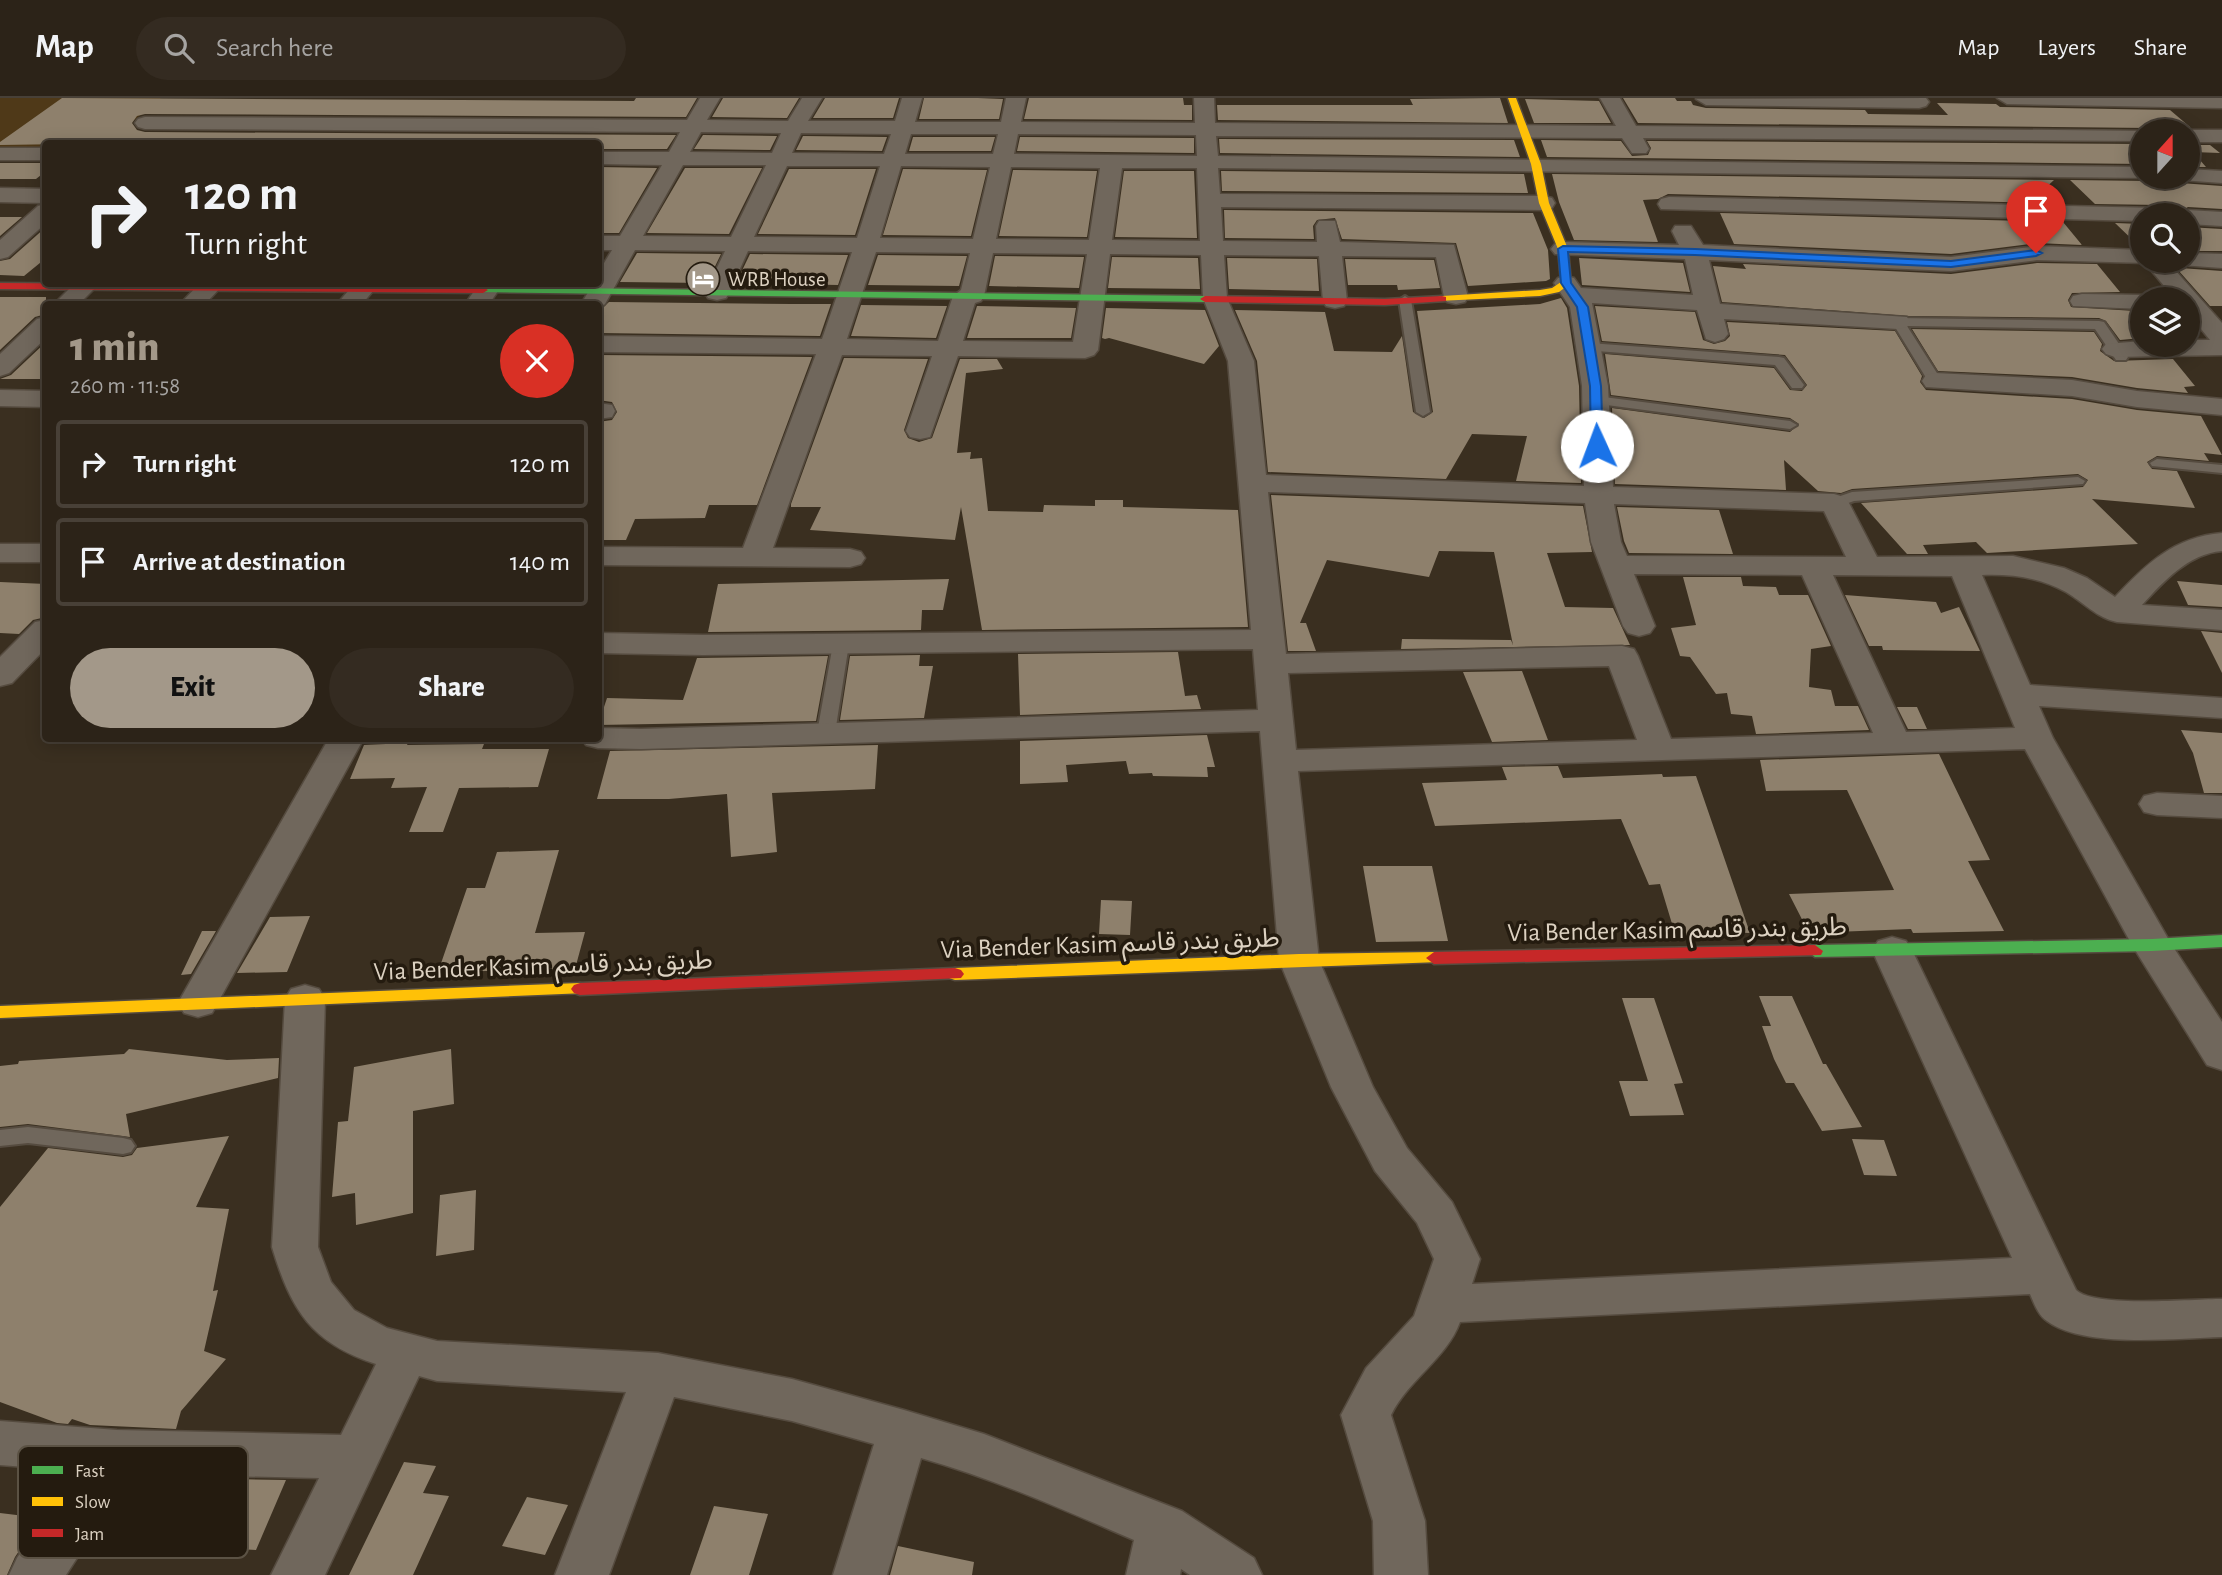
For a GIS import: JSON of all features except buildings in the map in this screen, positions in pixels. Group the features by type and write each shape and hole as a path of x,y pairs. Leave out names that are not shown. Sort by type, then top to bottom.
{"street":[{"path":"596,299 710,98"},
{"path":"717,293 794,127 812,98"},
{"path":"755,557 851,294 912,98"},
{"path":"920,431 983,246 1016,98"},
{"path":"1204,98 1215,298 1241,360 1299,960 1352,1087 1391,1159 1436,1214 1457,1259 1435,1326 1383,1382 1366,1415 1399,1521 1401,1575"},
{"path":"1512,98 1536,164 1544,203 1563,249 1570,289 1582,307 1596,400 1599,493 1606,542 1639,626"},
{"path":"1610,98 1695,252 1711,316"},
{"path":"1706,98 1917,100 1979,169 2009,211"},
{"path":"1706,98 1776,206"},
{"path":"2006,98 2222,102"},
{"path":"2006,98 2087,171 2130,229"},
{"path":"1813,99 1888,208"},
{"path":"171,100 137,130 372,124 2130,135"},
{"path":"356,140 372,124 401,104"},
{"path":"476,140 501,107"},
{"path":"580,140 602,107"},
{"path":"1407,109 1439,211"},
{"path":"2200,136 2222,136"},
{"path":"4,157 42,154"},
{"path":"602,158 1648,165 2130,173"},
{"path":"602,344 1085,350 1112,161"},
{"path":"1319,162 1335,301"},
{"path":"2200,176 2222,177"},
{"path":"0,195 42,196"},
{"path":"1209,200 1324,201 1439,211 1544,203"},
{"path":"1669,204 2130,214"},
{"path":"5,243 42,214"},
{"path":"2200,218 2222,219"},
{"path":"5,243 42,239"},
{"path":"602,243 1446,250 1456,297"},
{"path":"1563,249 1695,252 1951,264 2036,253 2130,257"},
{"path":"2200,260 2222,261"},
{"path":"2165,273 2176,287"},
{"path":"0,286 42,286"},
{"path":"69,301 83,287"},
{"path":"119,287 204,292 485,293 596,299 717,293 1335,301 1405,300 1570,289 1711,316 1898,322"},
{"path":"2082,301 2130,303"},
{"path":"2200,304 2222,305"},
{"path":"2200,315 2222,338"},
{"path":"0,337 41,333"},
{"path":"0,368 41,333"},
{"path":"2118,353 2222,347"},
{"path":"1935,382 2072,387 2137,399 2222,407"},
{"path":"0,398 42,399"},
{"path":"1252,483 1834,503 1866,566"},
{"path":"2117,613 2166,563 2190,549 2212,542 2222,542"},
{"path":"0,553 42,553"},
{"path":"602,556 850,558"},
{"path":"1615,565 2013,565 2036,569 2076,585 2117,613 2222,620"},
{"path":"1812,566 1894,742"},
{"path":"1963,566 2036,738 2152,945 2222,1055"},
{"path":"0,676 42,635"},
{"path":"602,643 1622,656 1658,749"},
{"path":"2017,694 2222,708"},
{"path":"602,738 1275,720"},
{"path":"1279,761 2036,738"},
{"path":"198,1003 345,742"},
{"path":"2157,804 2222,807"},
{"name":"Via Bender Kasim طريق بندر قاسم","path":"0,1012 1299,960 2152,945 2222,941"},
{"path":"1892,950 2043,1275 2063,1307 2079,1316 2099,1319 2222,1318"},
{"path":"305,999 295,1247 313,1294 338,1324 375,1344 438,1361 658,1373 792,1400 967,1448 1158,1552 1235,1575"},
{"path":"1443,1304 2043,1275"},
{"path":"298,1575 406,1353"},
{"path":"582,1575 658,1373"},
{"path":"860,1575 904,1431"},
{"path":"0,1443 39,1446"},
{"path":"248,1455 355,1457"},
{"path":"36,1575 47,1558"}],"lane":[{"path":"1405,300 1423,412"},
{"path":"2082,301 2118,353"},
{"path":"1898,322 2099,325"},
{"path":"1898,322 1935,382"},
{"path":"1589,347 1779,361 1797,385"},
{"path":"1596,400 1790,425"},
{"path":"2157,463 2222,469"},
{"path":"1834,503 1852,497 2078,481"},
{"path":"826,733 841,644"},
{"path":"0,1138 27,1135 123,1146"}],"shaded area":[{"path":"0,98 161,98 110,140 42,140 42,152 0,152"}],"traffic: fast":[{"path":"483,290 1205,299"},
{"path":"1815,951 2152,945 2222,941"}],"traffic: slow":[{"path":"1442,299 1540,293 1555,290 1566,283 1563,249 1544,203 1536,164 1512,98"},
{"path":"955,974 1299,960 1434,958"},
{"path":"0,1012 580,989"}],"traffic: jam":[{"path":"0,286 42,286"},
{"path":"121,287 483,290"},
{"path":"1205,299 1385,302 1442,299"},
{"path":"1434,958 1815,951"},
{"path":"580,989 955,974"}],"place":[{"name":"WRB House","path":"703,279"}],"route":[{"path":"1597,446 1595,386 1582,307 1566,283 1563,249 1695,252 1951,264 2036,253"}]}
